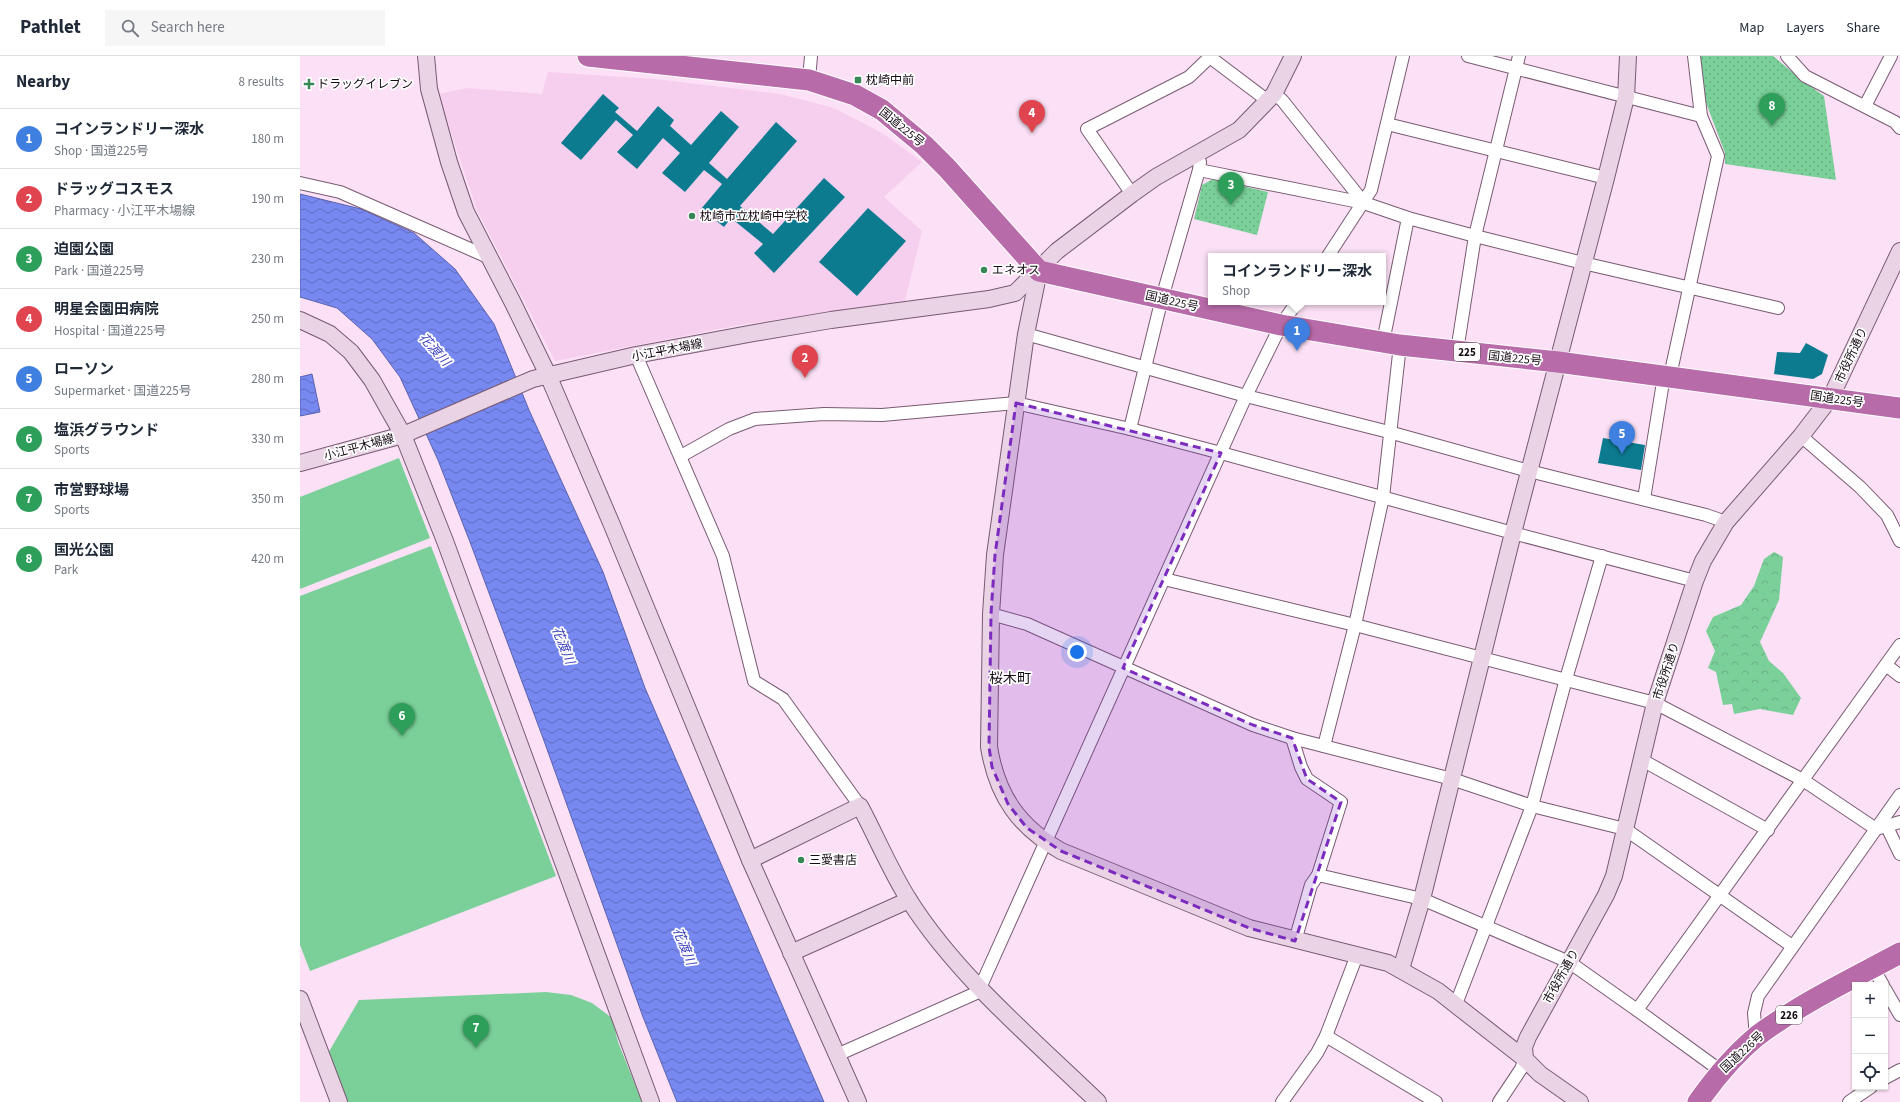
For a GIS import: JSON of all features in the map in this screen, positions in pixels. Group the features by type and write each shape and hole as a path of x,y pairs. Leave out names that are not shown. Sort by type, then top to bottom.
{"highway":[{"name":"国道225号","path":"588,56 658,59 809,80 855,95 882,110 903,126 947,168 1039,271 1281,325 1391,343 1558,362 1831,397 1900,408"},
{"name":"国道226号","path":"1698,1102 1721,1071 1756,1037 1793,1012 1878,977 1900,953"}],"street":[{"path":"426,56 430,89 449,162 466,212 513,303 540,377 616,532 750,860 858,1102"},
{"path":"809,80 810,56"},
{"name":"小江平木場線","path":"300,463 403,435 540,377 636,355 831,320 989,300 1015,293 1039,271 1057,251 1132,194 1180,163 1201,153 1239,130 1271,98 1293,56"},
{"path":"1330,253 1364,203 1371,190 1403,56"},
{"path":"1468,56 1700,116"},
{"path":"1458,351 1475,236 1519,56"},
{"path":"1401,969 1422,899 1529,471 1606,178 1626,97 1628,56"},
{"path":"1644,499 1667,376 1691,288 1718,156 1700,116 1694,56"},
{"path":"1787,56 1805,76 1895,122 1900,128"},
{"path":"1865,106 1891,56"},
{"path":"1132,194 1087,129 1189,77 1211,57 1271,98 1282,100 1364,203"},
{"path":"1387,124 1606,178"},
{"path":"1130,429 1162,298 1199,170 1201,153"},
{"path":"1199,170 1364,203 1408,218 1475,236 1778,308"},
{"path":"300,183 340,192 488,257"},
{"path":"1324,746 1354,625 1383,497 1390,432 1391,343 1408,218"},
{"name":"市役所通り","path":"1525,1059 1524,1047 1528,1037 1606,895 1614,876 1655,703 1695,581 1710,548 1726,522 1801,436 1831,397 1900,251"},
{"path":"1039,271 1026,334 1016,403 995,555 991,614 989,747 992,767 1008,804 1027,828 1045,842 1062,851 1249,928 1295,941 1388,963 1401,969 1456,1004 1525,1059 1540,1074 1580,1102"},
{"path":"837,1055 981,989 1045,842 1246,396 1281,325 1295,305"},
{"path":"300,320 330,334 351,352 372,380 403,435 451,556 651,1102"},
{"path":"1026,334 1246,396 1390,432 1529,471 1706,515 1726,522"},
{"path":"636,355 723,556 754,681 783,699 860,806 909,900 944,947 981,989 1098,1102"},
{"path":"681,456 729,429 755,419 824,414 882,415 1016,403 1130,429 1383,497 1513,534 1695,581"},
{"path":"1801,436 1860,487 1886,515 1900,541"},
{"path":"1456,1004 1532,806 1566,679 1602,556"},
{"path":"1164,579 1354,625 1655,703 1803,780 1882,828 1900,854"},
{"path":"991,614 1027,624 1253,725 1292,738 1452,779 1532,806 1625,830 1792,946"},
{"path":"1637,1010 1900,645"},
{"path":"1886,665 1900,676"},
{"path":"1292,738 1301,767 1307,778 1341,802 1318,875 1311,885 1295,941"},
{"path":"1642,760 1768,830"},
{"path":"1756,1037 1754,1014 1758,996 1792,946 1882,828 1900,795"},
{"path":"750,860 860,806"},
{"path":"1882,828 1900,822"},
{"path":"1318,875 1422,899 1486,928 1569,962 1721,1071"},
{"path":"791,953 909,900"},
{"path":"1282,1102 1317,1053 1326,1036 1357,955"},
{"path":"1888,994 1900,1014"},
{"path":"301,1005 339,1102"},
{"path":"1326,1036 1436,1102"},
{"path":"1499,1102 1521,1069 1525,1059"},
{"path":"1888,1076 1900,1070"},
{"path":"1849,1102 1867,1090"}],"highlighted area":[{"path":"1016,403 1221,453 1123,668 1253,725 1292,738 1307,779 1341,802 1295,941 1249,928 1061,851 1027,828 1008,804 992,767 989,747 991,614 995,555"}],"shaded area":[{"name":"枕崎市立枕崎中学校","path":"548,72 655,79 780,94 834,108 882,133 922,162 884,197 922,231 905,301 740,325 555,361 477,210 438,94 468,88 542,94"}],"green space":[{"path":"1700,56 1773,56 1824,96 1836,180 1725,164 1725,153 1705,100"},
{"path":"1213,179 1268,192 1257,235 1194,219 1202,185"},
{"path":"399,458 430,538 300,589 300,497"},
{"path":"431,546 556,876 310,971 300,945 300,596"},
{"path":"1774,552 1783,557 1779,600 1760,642 1769,661 1783,673 1801,698 1793,715 1760,709 1734,714 1732,704 1723,705 1716,672 1708,668 1715,651 1706,631 1713,617 1741,605 1754,586 1764,559"},
{"path":"546,992 571,995 592,1003 612,1018 618,1042 642,1102 346,1102 327,1055 359,1000"}],"water":[{"name":"花渡川","path":"300,194 361,209 414,233 455,269 494,324 529,410 603,572 645,688 824,1102 677,1102 643,1017 543,738 470,542 438,460 400,377 372,339 337,308 300,297"},
{"path":"312,374 320,412 300,416 300,377"}],"building":[{"path":"603,94 619,108 615,112 637,131 658,106 674,120 670,126 691,145 721,111 739,127 709,163 727,179 776,122 797,141 740,206 773,234 824,178 845,197 774,273 754,253 763,244 731,218 724,227 701,209 722,184 704,170 685,192 662,173 680,153 663,138 637,169 617,152 633,135 616,120 581,160 561,143"},
{"path":"868,208 906,241 857,296 819,262"},
{"path":"1806,343 1828,355 1822,374 1813,379 1774,374 1777,352 1800,353"},
{"path":"1603,438 1645,445 1641,470 1598,463"}],"place":[{"name":"枕崎中前","path":"858,80"},
{"name":"ドラッグイレブン","path":"309,84"},
{"name":"国光公園","path":"1772,126"},
{"name":"明星会園田病院","path":"1032,133"},
{"name":"迫園公園","path":"1231,205"},
{"name":"枕崎市立枕崎中学校","path":"692,216"},
{"name":"エネオス","path":"984,270"},
{"name":"コインランドリー深水","path":"1297,351"},
{"name":"ドラッグコスモス","path":"805,378"},
{"name":"ローソン","path":"1622,454"},
{"name":"塩浜グラウンド","path":"402,736"},
{"name":"三愛書店","path":"801,860"},
{"name":"市営野球場","path":"476,1048"}],"district":[{"name":"桜木町","path":"1010,678"}]}
